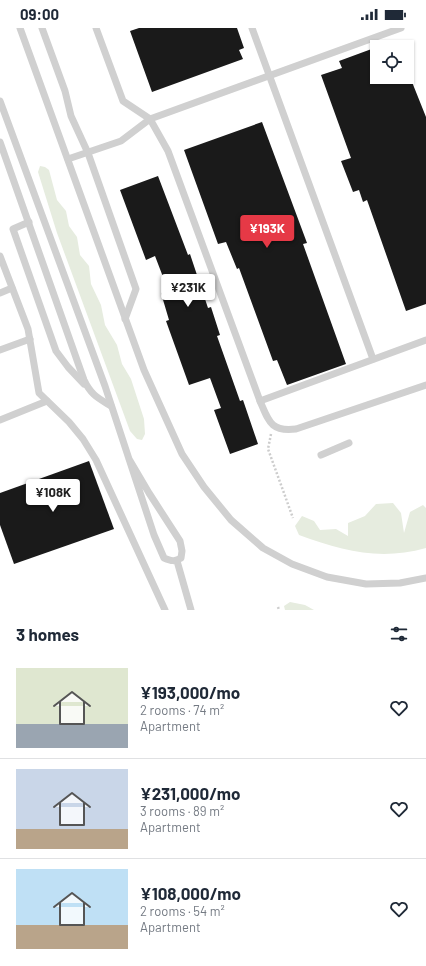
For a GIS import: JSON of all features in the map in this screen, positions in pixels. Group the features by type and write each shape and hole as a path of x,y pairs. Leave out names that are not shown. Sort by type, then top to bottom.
{"lane":[{"path":"20,28 144,370 182,454 204,487 231,520 263,548 292,564 327,576 366,584 400,583 426,578"},
{"path":"42,28 65,91 71,116 88,153 136,289 125,319"},
{"path":"96,28 123,101 150,119 168,151 260,401 267,418 273,426 284,431 296,429 426,385"},
{"path":"252,28 373,359"},
{"path":"68,159 121,141 150,119 400,28"},
{"path":"0,101 111,406 154,535 164,558 170,561 177,561 181,558 182,551 180,541 129,459"},
{"path":"0,142 88,388"},
{"path":"29,222 13,229 56,351 93,395 111,406"},
{"path":"0,256 21,308 30,339 39,393 69,422 83,439 96,460 165,610"},
{"path":"0,292 12,288"},
{"path":"0,350 30,339"},
{"path":"260,401 426,340"},
{"path":"0,420 47,401"},
{"path":"321,455 349,443"},
{"path":"177,561 191,610"}],"path":[{"path":"273,426 268,449 293,518"}],"shaded area":[{"path":"40,166 49,170 57,200 66,211 69,226 77,237 80,255 89,266 91,284 101,305 105,325 117,345 122,364 131,379 144,419 145,434 142,440 137,439 130,431 57,233 38,172"},
{"path":"393,503 401,513 404,533 410,512 423,505 426,508 426,548 393,554 377,554 346,550 299,535 295,526 302,516 314,521 320,530 336,529 348,536 348,523 365,516 376,504"},
{"path":"290,602 305,605 314,610 285,610 284,606"}],"building":[{"path":"139,28 237,28 244,48 239,50 243,59 152,92 130,31"},
{"path":"370,50 370,84 413,84 426,117 426,304 406,311 367,200 363,202 359,190 353,192 341,161 351,158 321,75 342,68 339,61"},
{"path":"262,122 307,243 303,244 346,364 287,385 277,360 273,361 239,268 237,269 226,242 218,244 184,150"},
{"path":"158,176 188,255 190,254 208,308 211,307 220,335 217,336 240,401 243,400 258,444 230,454 214,410 221,408 210,378 189,385 166,321 169,320 161,293 168,290 155,256 146,260 120,190"},
{"path":"89,461 114,529 14,564 0,525 0,493"}]}
